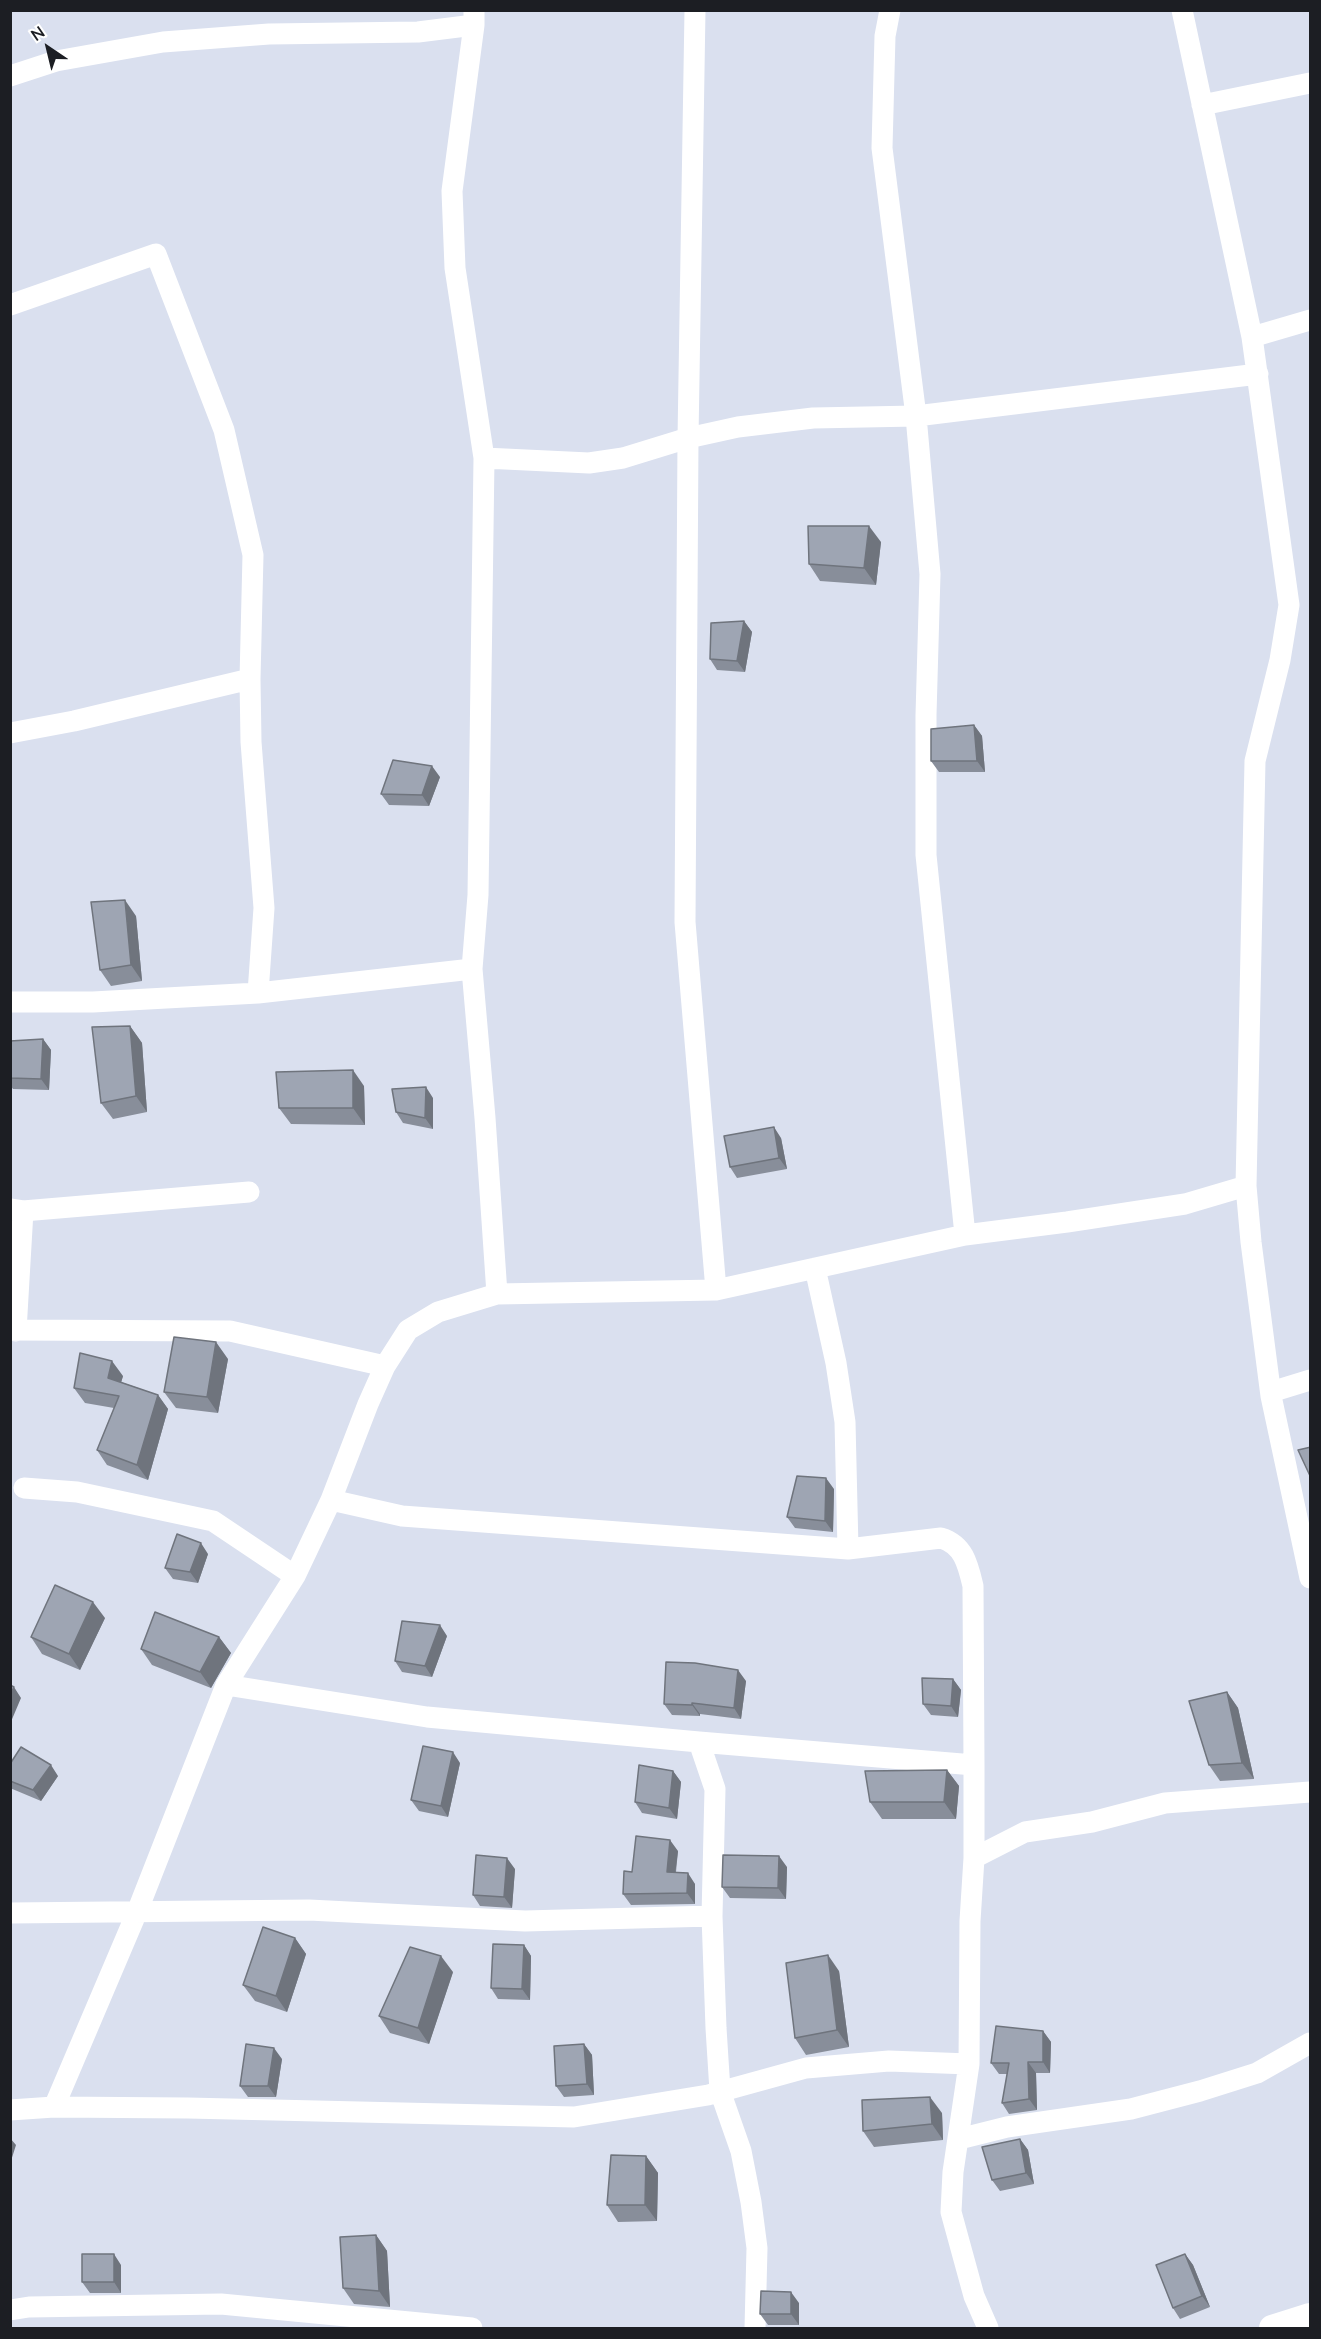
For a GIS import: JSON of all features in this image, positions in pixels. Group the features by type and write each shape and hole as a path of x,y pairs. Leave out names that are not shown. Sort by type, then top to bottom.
{"street":[{"path":"695,10 688,438 685,922 716,1290"},
{"path":"890,10 885,36 882,148 915,416 930,574 926,715 926,855 965,1235"},
{"path":"1182,10 1252,337 1289,605 1280,660 1255,762 1246,1186 1271,1392 1311,1578"},
{"path":"10,76 56,62 163,42 269,34 418,32 474,18 452,191 455,268 484,458 478,896 472,969 497,1294"},
{"path":"1202,105 1311,83"},
{"path":"10,305 156,254 224,430 253,555 251,742 264,908 258,993"},
{"path":"1252,337 1311,320"},
{"path":"484,458 589,463 622,458 688,438 738,427 813,418 915,416 1258,374"},
{"path":"10,733 74,722 250,679"},
{"path":"10,1002 93,1002 258,993 472,969"},
{"path":"54,2107 137,1912 226,1685 295,1576 331,1500 385,1366 408,1330 438,1312 497,1294 716,1290 965,1235 1185,1204 1246,1186"},
{"path":"249,1192 17,1210 13,1330 230,1331 385,1366"},
{"path":"815,1268 836,1363 845,1422 848,1549"},
{"path":"1271,1392 1311,1380"},
{"path":"24,1488 77,1492 213,1521 295,1576"},
{"path":"331,1500 402,1516 848,1549 941,1538 950,1541 960,1549 968,1562 973,1586 975,1858 970,1921 969,2064 953,2172 951,2212 974,2296 988,2328"},
{"path":"226,1685 428,1717 699,1743 974,1765"},
{"path":"699,1743 715,1789 712,1916 720,2091 741,2151 751,2202 757,2248 755,2328"},
{"path":"975,1858 1025,1832 1092,1822 1165,1803 1311,1792"},
{"path":"10,1912 309,1910 525,1921 712,1916"},
{"path":"959,2139 1007,2127 1131,2109 1200,2091 1257,2073 1311,2043"},
{"path":"10,2110 54,2107 188,2108 574,2117 720,2091 806,2068 889,2061 969,2064"},
{"path":"10,2310 29,2307 221,2304 472,2328"},
{"path":"1272,2328 1311,2316"}],"building":[{"path":"808,526 869,526 864,568 809,564"},
{"path":"744,621 737,661 710,659 711,623"},
{"path":"974,725 977,761 931,761 931,729"},
{"path":"393,760 432,766 422,795 381,794"},
{"path":"125,900 131,965 100,970 91,902"},
{"path":"130,1026 136,1096 101,1103 92,1027"},
{"path":"43,1039 41,1079 10,1078 10,1041"},
{"path":"353,1070 353,1108 279,1108 276,1072"},
{"path":"426,1087 425,1118 396,1112 392,1089"},
{"path":"774,1127 779,1158 730,1167 724,1136"},
{"path":"174,1337 216,1342 207,1397 164,1392"},
{"path":"80,1353 112,1361 108,1378 158,1395 137,1465 97,1450 119,1396 74,1388"},
{"path":"1311,1447 1311,1478 1298,1450"},
{"path":"797,1476 826,1478 825,1521 787,1517"},
{"path":"177,1534 201,1543 190,1572 165,1568"},
{"path":"55,1585 93,1602 69,1654 31,1637"},
{"path":"155,1612 219,1637 200,1672 141,1649"},
{"path":"402,1621 440,1625 425,1666 395,1661"},
{"path":"666,1662 695,1663 738,1670 734,1708 692,1703 692,1705 664,1704"},
{"path":"922,1678 953,1679 951,1706 923,1704"},
{"path":"1227,1692 1242,1763 1209,1765 1189,1701"},
{"path":"423,1746 453,1752 441,1806 411,1800"},
{"path":"21,1747 51,1765 33,1790 10,1781 10,1764"},
{"path":"639,1765 673,1771 669,1808 635,1802"},
{"path":"947,1770 944,1802 870,1802 865,1771"},
{"path":"636,1836 670,1840 667,1872 688,1873 687,1893 623,1894 624,1871 632,1872"},
{"path":"476,1855 507,1858 504,1897 473,1895"},
{"path":"723,1855 779,1856 778,1888 722,1887"},
{"path":"263,1927 295,1938 276,1996 243,1985"},
{"path":"493,1944 524,1945 522,1989 491,1988"},
{"path":"410,1947 441,1956 418,2028 379,2016"},
{"path":"828,1955 837,2030 795,2038 786,1963"},
{"path":"996,2026 1043,2031 1043,2062 1028,2062 1029,2099 1002,2103 1009,2063 991,2063"},
{"path":"246,2044 274,2048 268,2086 240,2086"},
{"path":"584,2044 587,2084 556,2086 554,2046"},
{"path":"930,2097 932,2124 863,2131 862,2100"},
{"path":"1020,2139 1026,2173 992,2180 982,2147"},
{"path":"611,2155 646,2156 645,2205 607,2205"},
{"path":"376,2235 379,2291 343,2288 340,2237"},
{"path":"82,2254 114,2254 114,2282 82,2282"},
{"path":"1185,2254 1202,2296 1173,2308 1156,2265"},
{"path":"761,2291 791,2292 791,2314 760,2314"}]}
